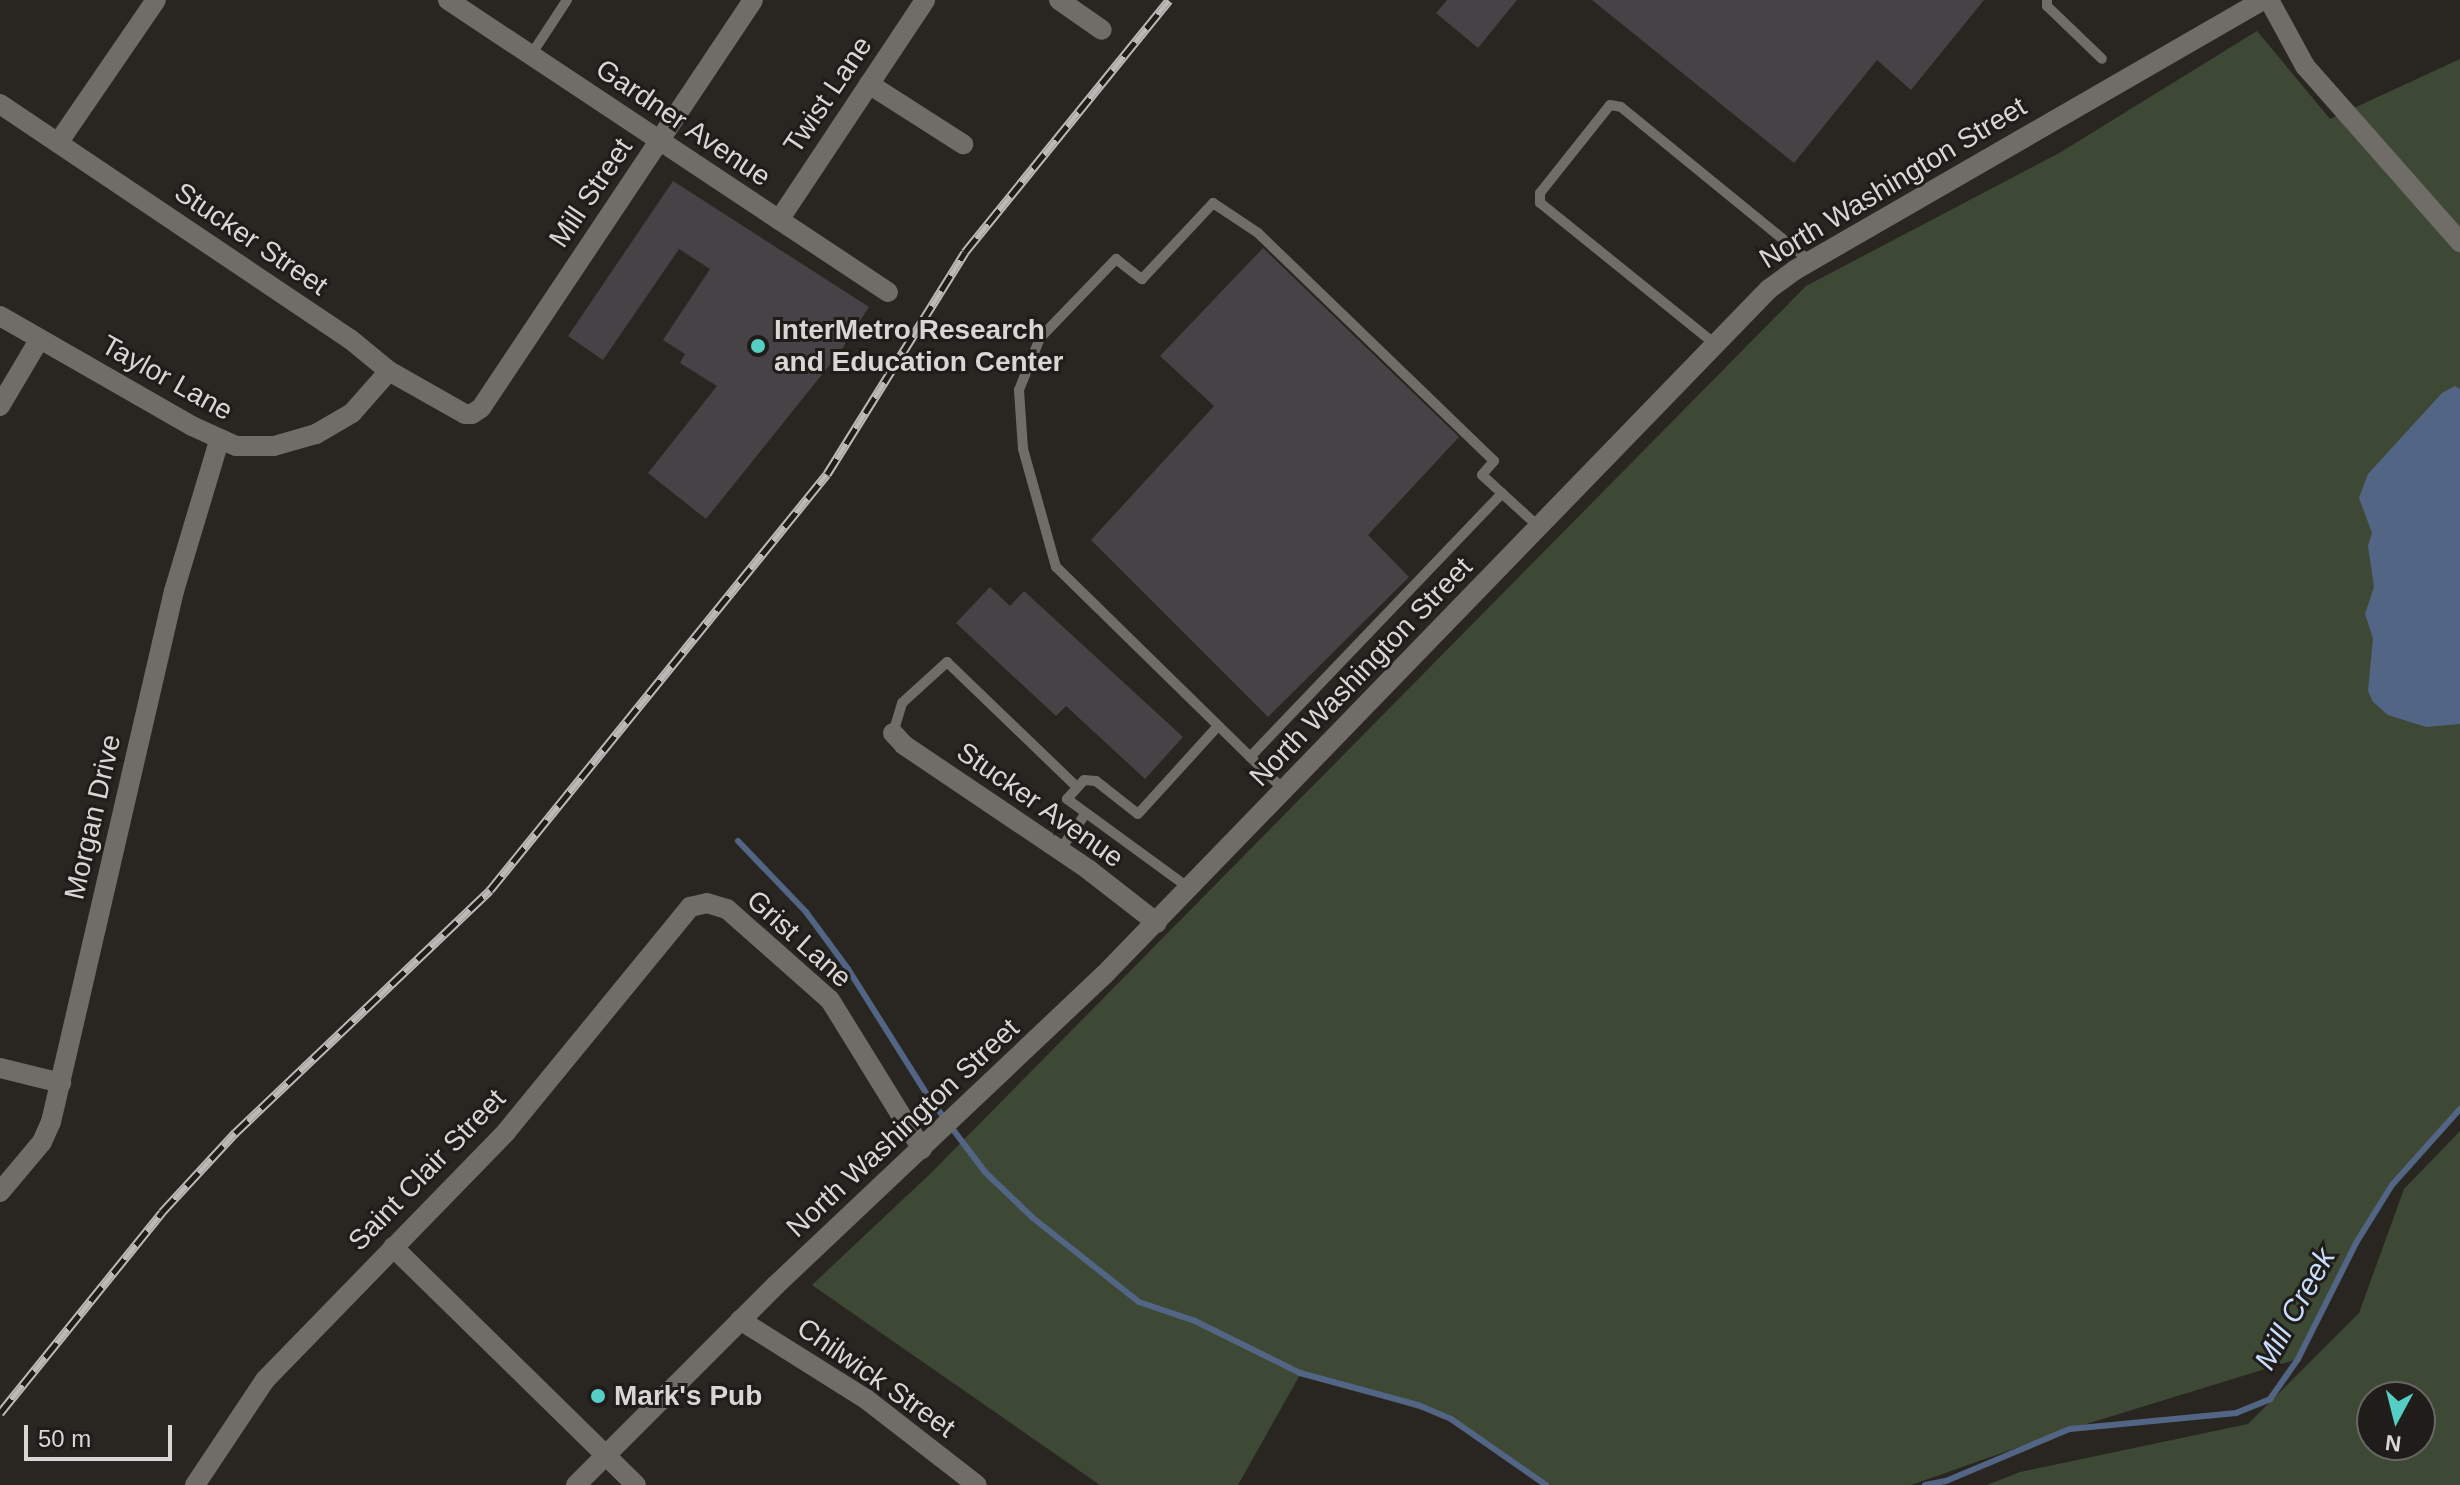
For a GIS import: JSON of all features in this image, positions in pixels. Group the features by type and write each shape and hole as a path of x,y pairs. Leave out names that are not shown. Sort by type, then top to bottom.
{"street":[{"name":"Gardner Avenue","path":"448,0 888,292"},
{"name":"Mill Street","path":"472,414 481,408 753,0"},
{"name":"Twist Lane","path":"779,220 925,0"},
{"path":"1059,0 1102,30"},
{"name":"North Washington Street","path":"576,1485 740,1320 1157,923 1769,289 1810,261 2263,0"},
{"path":"2269,0 2305,66 2460,242"},
{"path":"58,143 152,1"},
{"path":"869,84 963,144"},
{"name":"Stucker Street","path":"0,104 350,339 389,371 465,414 472,414"},
{"name":"Taylor Lane","path":"0,316 219,441 254,448 299,441 316,434 352,413 389,371"},
{"path":"0,406 39,340"},
{"name":"Morgan Drive","path":"0,1192 42,1142 61,1083 174,591 219,441"},
{"name":"Stucker Avenue","path":"893,733 904,745 1060,850 1157,923"},
{"name":"Grist Lane","path":"707,903 727,909 830,1000 922,1149"},
{"name":"Saint Clair Street","path":"195,1485 265,1380 506,1132 690,907 707,903"},
{"path":"0,1068 61,1083"},
{"path":"393,1247 636,1485"},
{"name":"Chilwick Street","path":"740,1320 866,1399 977,1485"}],"lane":[{"path":"531,55 567,0"},
{"path":"2047,0 2047,6 2102,59"},
{"path":"1715,344 1540,203 1540,193 1610,105 1621,107 1810,261"},
{"path":"1285,791 1056,567 1023,449 1019,390 1040,338 1116,259 1142,279 1213,203 1258,233 1494,461 1482,475 1539,527"},
{"path":"1250,757 1502,493"},
{"path":"893,733 902,703 947,662 1077,787"},
{"path":"1190,889 1067,799 1084,780 1096,781 1138,814 1218,726"},
{"path":"1060,850 1086,813"}],"green space":[{"path":"2257,31 2330,119 2460,59 2460,1107 2392,1185 2356,1243 2298,1359 2070,1429 1911,1485 1546,1485 1451,1419 1301,1373 1238,1485 1100,1485 812,1285 931,1173 1806,286 2061,152"},
{"path":"2460,1131 2460,1485 1987,1485 2020,1472 2248,1424 2359,1313 2404,1189"}],"water":[{"path":"2455,386 2460,389 2460,724 2426,727 2388,715 2373,702 2368,691 2373,638 2365,614 2374,587 2368,546 2372,533 2359,498 2368,474 2442,393"}],"building":[{"path":"1447,0 1517,0 1478,48 1436,13"},
{"path":"1592,0 1984,0 1911,90 1877,60 1794,163"},
{"name":"InterMetro Research and Education Center","path":"673,181 869,307 840,352 706,519 648,473 717,386 680,363 685,354 663,340 710,269 679,249 603,360 568,336"},
{"path":"1263,248 1459,437 1368,535 1409,577 1268,717 1091,540 1214,406 1160,356"},
{"path":"990,587 1010,606 1024,591 1183,737 1145,779 1066,706 1056,716 956,623"}],"waterway":[{"path":"738,841 806,912 848,969 930,1099 985,1172 1033,1218 1139,1302 1195,1321 1300,1373 1418,1405 1451,1419 1546,1485"},
{"name":"Mill Creek","path":"1925,1485 1946,1481 2070,1429 2236,1413 2270,1399 2298,1359 2356,1243 2392,1185 2460,1109"}],"railway":[{"path":"0,1413 162,1212 235,1133 490,890 827,474 965,252 1169,0"}],"place":[{"name":"InterMetro Research and Education Center","path":"758,346"},
{"name":"Mark's Pub","path":"598,1396"}]}
